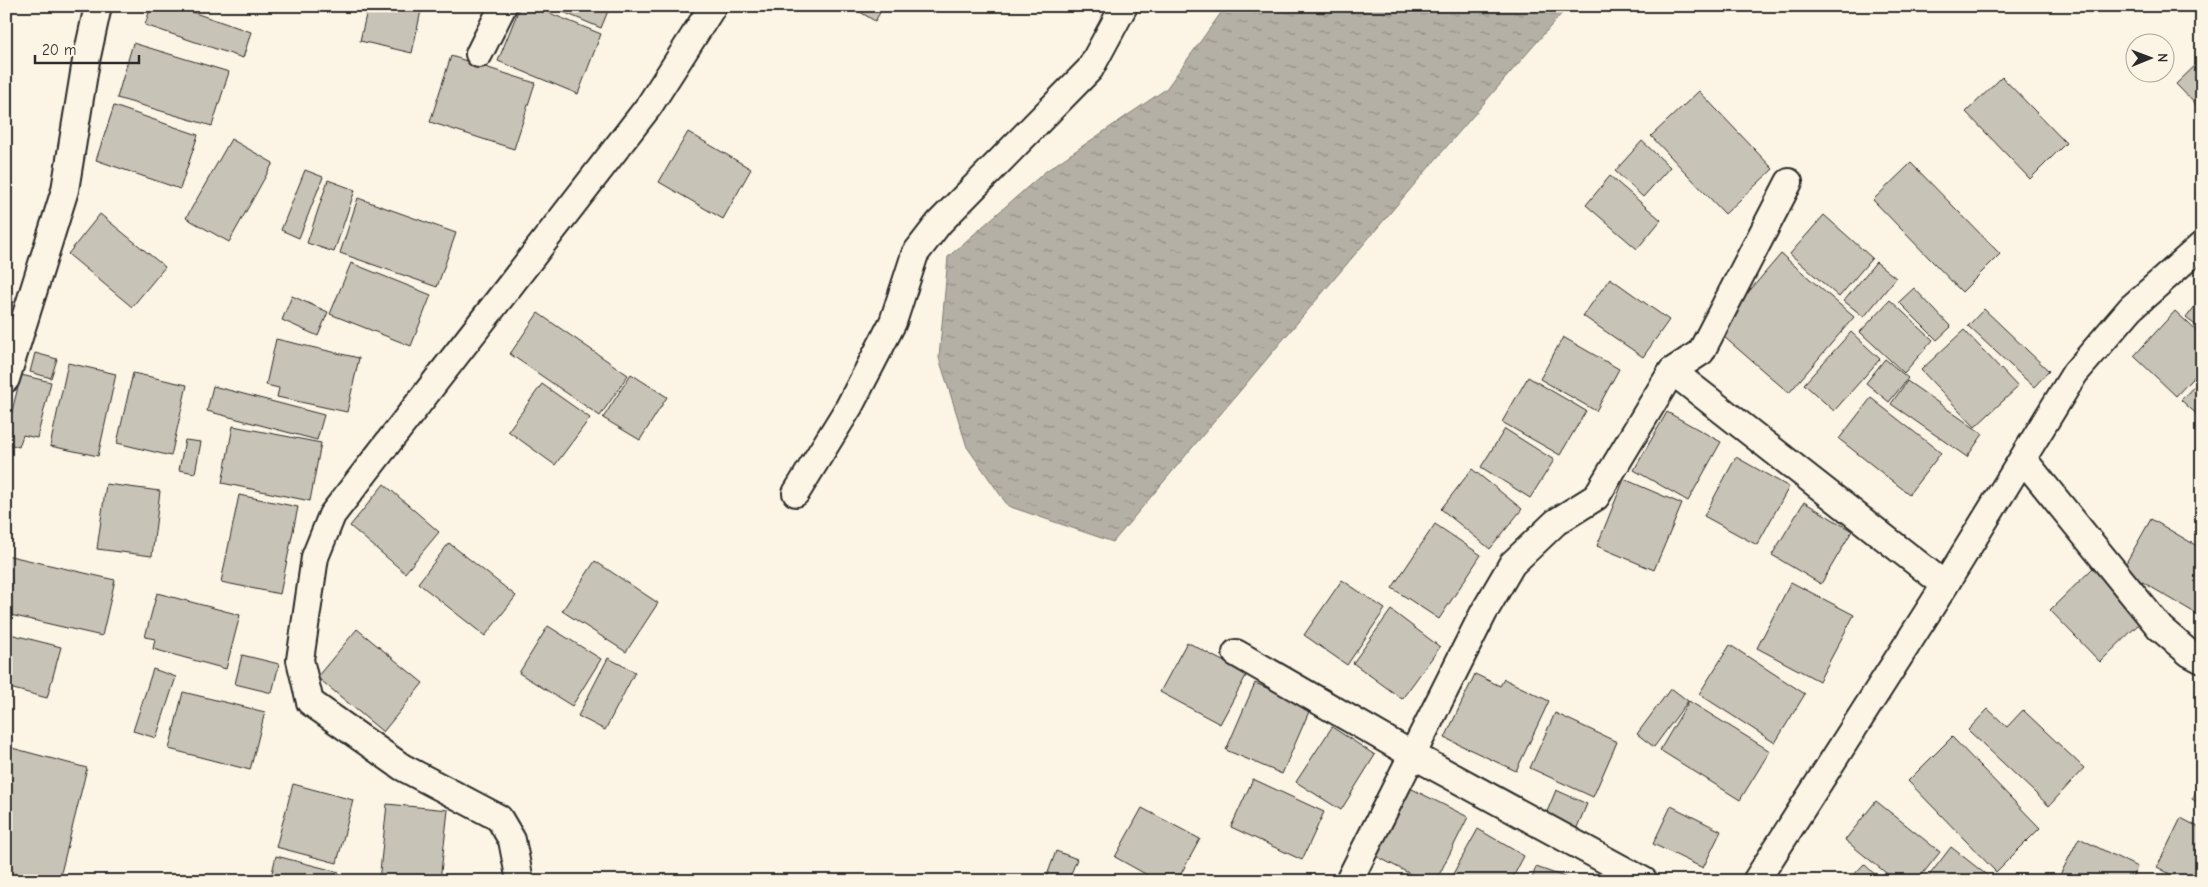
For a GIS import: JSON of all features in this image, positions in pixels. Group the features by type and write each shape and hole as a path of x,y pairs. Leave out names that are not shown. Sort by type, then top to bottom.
{"street":[{"path":"6,379 65,190 86,60 98,6"},
{"path":"479,54 503,6"},
{"path":"520,881 512,840 500,818 402,767 310,702 300,660 315,557 332,514 649,106 713,6"},
{"path":"796,493 850,407 893,322 914,254 939,223 1090,69 1124,6"},
{"path":"1349,881 1411,754 1456,671 1484,612 1512,564 1556,522 1596,497 1672,371 1700,352 1789,182"},
{"path":"1756,881 1945,585 2075,372 2131,308 2202,245"},
{"path":"1672,371 1945,585"},
{"path":"2023,459 2160,628 2189,653 2202,660"},
{"path":"1236,653 1411,754 1644,881"}],"water":[{"path":"1226,6 1565,6 1563,12 1113,542 1008,506 967,447 939,358 948,257 1046,171 1166,89"}],"building":[{"path":"151,6 174,6 251,32 243,58 145,25"},
{"path":"368,6 422,6 412,53 360,41"},
{"path":"520,6 532,6 601,34 578,94 498,61"},
{"path":"549,6 610,6 601,28"},
{"path":"850,6 884,6 875,21"},
{"path":"133,43 229,72 212,126 117,98"},
{"path":"451,56 535,83 514,149 430,122"},
{"path":"2202,59 2202,111 2176,84"},
{"path":"2002,77 2066,143 2030,179 1966,112"},
{"path":"1699,91 1773,169 1725,214 1651,136"},
{"path":"114,106 198,135 180,189 96,160"},
{"path":"688,132 751,169 723,219 659,182"},
{"path":"231,139 273,163 229,242 186,218"},
{"path":"1642,141 1670,167 1643,197 1615,171"},
{"path":"1911,163 2000,254 1962,292 1873,200"},
{"path":"305,170 323,177 299,238 281,230"},
{"path":"1610,176 1661,220 1637,249 1586,205"},
{"path":"328,180 355,190 334,252 307,243"},
{"path":"358,198 456,233 437,287 340,253"},
{"path":"100,214 165,267 132,307 68,254"},
{"path":"1824,215 1872,258 1839,297 1790,254"},
{"path":"1781,254 1854,317 1789,393 1716,330"},
{"path":"1876,262 1896,278 1864,317 1844,301"},
{"path":"351,263 431,295 411,346 330,314"},
{"path":"1610,278 1669,320 1643,357 1583,316"},
{"path":"1914,288 1951,327 1937,340 1899,302"},
{"path":"292,296 328,312 318,336 282,320"},
{"path":"2202,297 2202,330 2186,318"},
{"path":"1890,300 1933,340 1904,373 1860,332"},
{"path":"1984,309 2049,371 2034,387 1968,326"},
{"path":"2175,311 2202,336 2202,368 2176,396 2134,356"},
{"path":"538,313 628,375 600,416 510,354"},
{"path":"1964,330 2018,387 1975,427 1921,370"},
{"path":"1851,332 1880,359 1834,411 1804,384"},
{"path":"1563,337 1619,369 1596,411 1540,379"},
{"path":"276,339 359,358 347,412 277,397 279,388 266,385"},
{"path":"35,353 57,359 51,378 30,372"},
{"path":"1885,359 1908,378 1889,402 1866,383"},
{"path":"68,363 116,374 98,456 50,446"},
{"path":"133,373 187,385 171,456 117,443"},
{"path":"631,374 667,397 640,440 603,418"},
{"path":"21,375 51,382 37,438 23,435 19,447 6,443 6,435"},
{"path":"1528,377 1586,411 1560,455 1502,422"},
{"path":"2202,378 2202,419 2181,400"},
{"path":"1907,381 1983,434 1967,457 1891,404"},
{"path":"542,384 590,418 555,465 508,431"},
{"path":"213,386 324,415 317,440 207,411"},
{"path":"1871,398 1941,453 1909,494 1839,439"},
{"path":"1667,412 1721,442 1688,501 1634,470"},
{"path":"233,426 321,443 310,501 222,483"},
{"path":"1505,429 1554,460 1530,498 1481,467"},
{"path":"185,440 201,442 195,473 179,470"},
{"path":"1736,457 1789,487 1757,545 1704,516"},
{"path":"1472,469 1522,509 1490,549 1441,509"},
{"path":"1624,479 1682,504 1654,570 1597,546"},
{"path":"106,484 160,491 152,556 97,549"},
{"path":"384,484 439,532 405,573 350,526"},
{"path":"239,495 298,507 280,594 221,582"},
{"path":"1804,502 1852,531 1821,584 1772,555"},
{"path":"2151,519 2202,549 2202,617 2122,570"},
{"path":"1435,524 1481,555 1439,619 1392,588"},
{"path":"449,543 516,596 485,636 418,583"},
{"path":"6,555 115,580 102,636 6,614"},
{"path":"595,561 658,603 626,652 562,611"},
{"path":"2095,566 2145,618 2100,662 2050,610"},
{"path":"1342,580 1385,609 1347,665 1304,635"},
{"path":"1791,582 1854,615 1819,681 1757,648"},
{"path":"157,593 240,615 226,669 153,649 155,639 145,637"},
{"path":"1391,610 1440,647 1402,699 1353,663"},
{"path":"548,626 601,659 572,706 519,673"},
{"path":"357,629 423,683 383,732 317,677"},
{"path":"6,633 61,647 47,698 6,687"},
{"path":"1187,642 1247,674 1220,724 1160,692"},
{"path":"1730,645 1805,694 1775,743 1699,694"},
{"path":"242,655 279,664 272,693 235,684"},
{"path":"608,658 635,672 605,730 578,716"},
{"path":"153,669 176,677 156,738 133,731"},
{"path":"1475,674 1500,686 1504,679 1549,701 1516,771 1445,738"},
{"path":"1255,683 1311,707 1282,774 1226,750"},
{"path":"1671,688 1688,701 1654,747 1637,734"},
{"path":"183,692 265,712 250,770 169,749"},
{"path":"1689,701 1770,751 1740,800 1660,750"},
{"path":"1988,709 2007,727 2023,710 2084,768 2049,806 1968,730"},
{"path":"1555,713 1617,742 1593,797 1530,768"},
{"path":"1332,727 1375,755 1341,810 1296,782"},
{"path":"1952,737 2040,828 1996,872 1908,781"},
{"path":"12,748 87,768 59,881 6,881 6,770"},
{"path":"1253,779 1324,812 1302,860 1231,827"},
{"path":"2202,782 2202,805 2192,799"},
{"path":"293,784 353,800 337,863 276,847"},
{"path":"1410,788 1468,817 1436,881 1424,881 1376,856"},
{"path":"1556,790 1587,804 1575,832 1544,819"},
{"path":"1876,801 1940,852 1917,881 1896,881 1845,840"},
{"path":"387,804 448,810 440,881 379,881"},
{"path":"1671,806 1721,831 1703,868 1653,844"},
{"path":"1142,808 1200,839 1177,881 1158,881 1115,857"},
{"path":"2181,818 2202,829 2202,881 2183,881 2157,867"},
{"path":"1478,829 1524,856 1511,881 1449,881"},
{"path":"2079,838 2137,867 2130,881 2057,881"},
{"path":"1951,847 1993,880 1925,881"},
{"path":"1056,851 1077,859 1068,881 1045,881"},
{"path":"276,856 339,872 337,881 270,881"},
{"path":"1864,864 1882,881 1848,881"},
{"path":"1536,867 1576,881 1531,881"}]}
